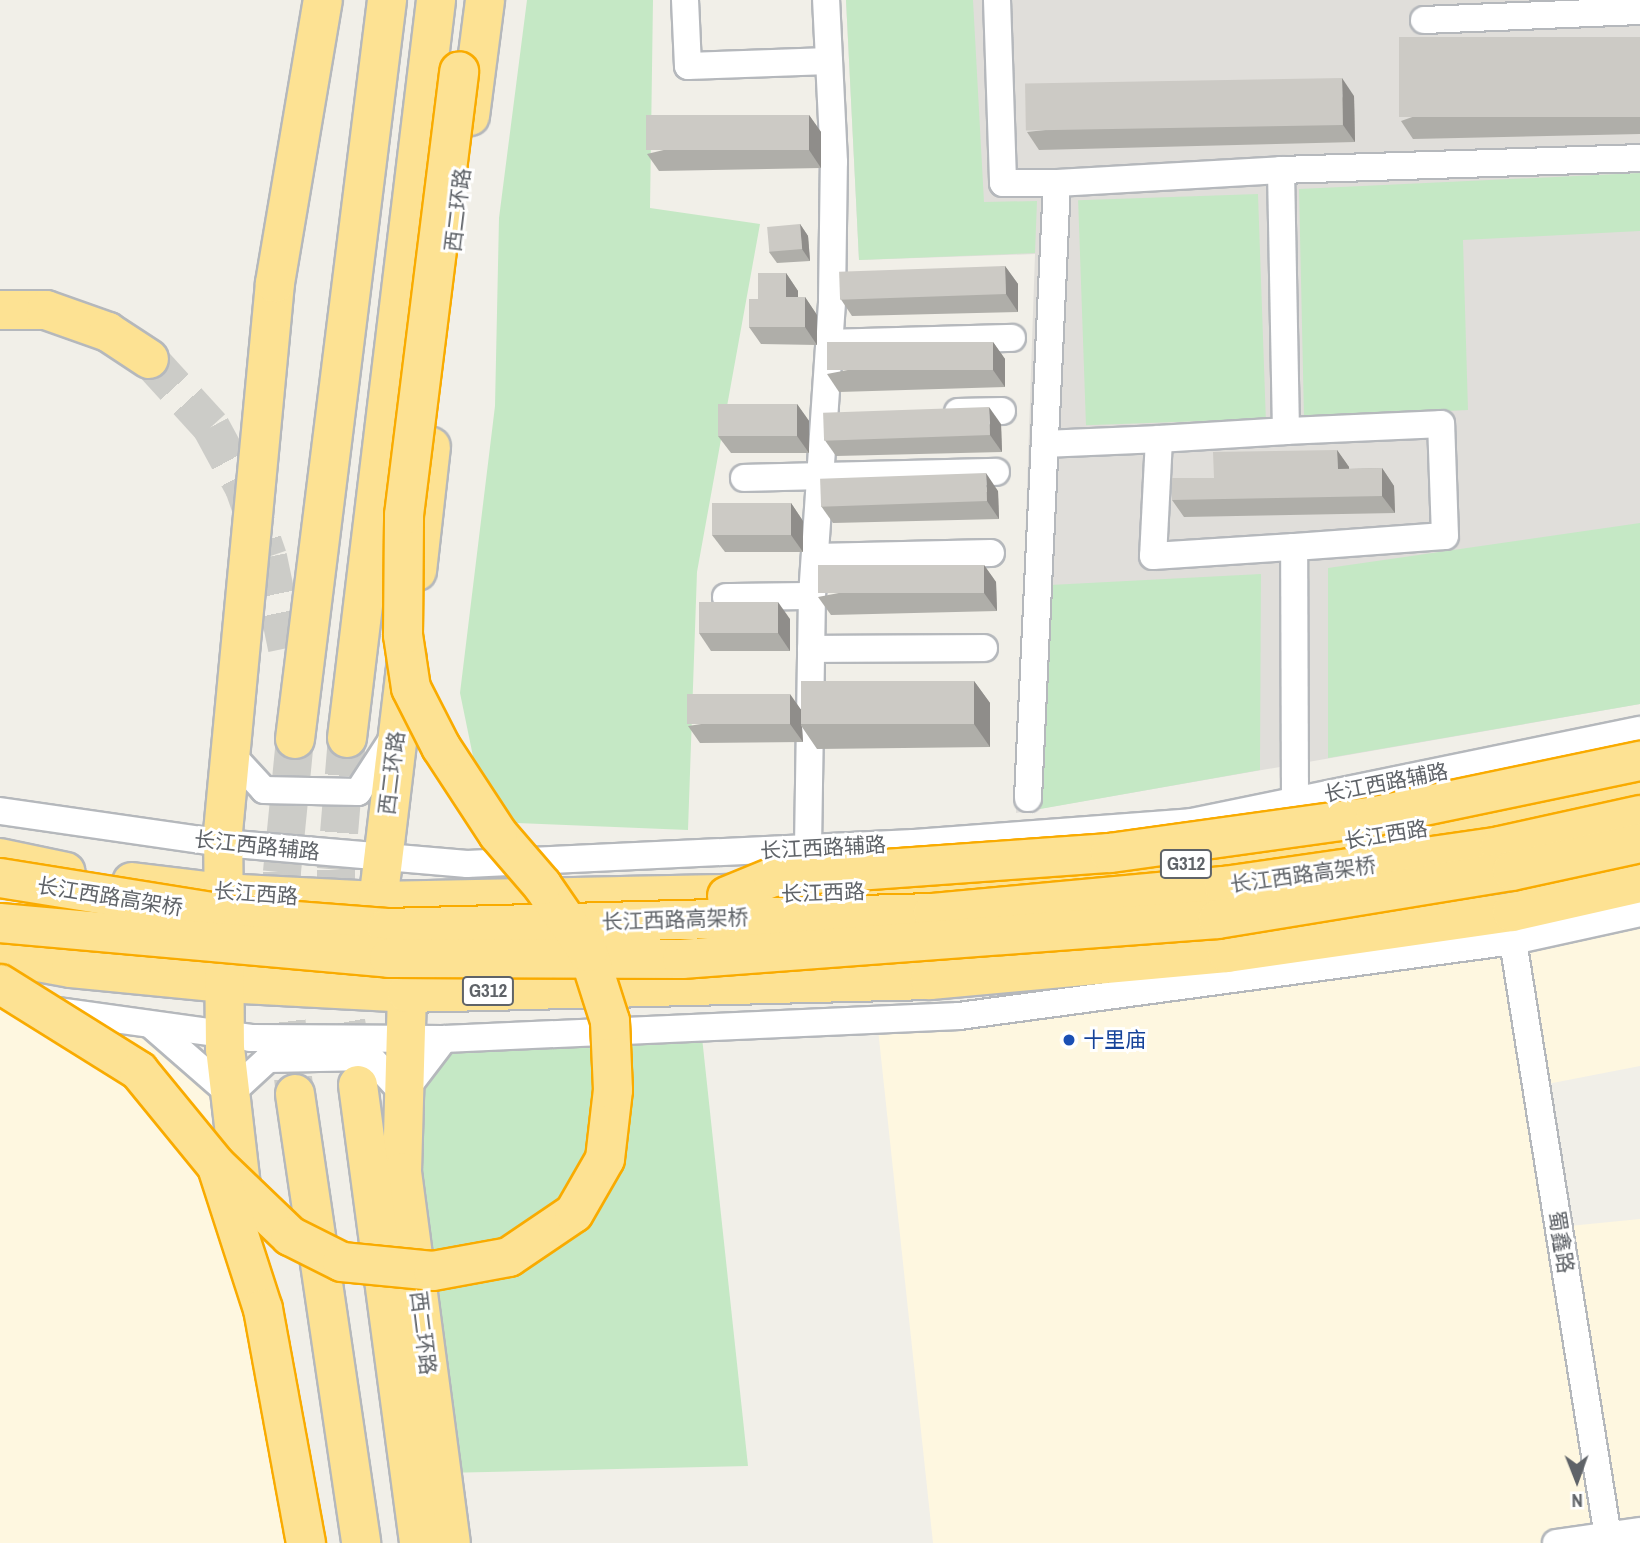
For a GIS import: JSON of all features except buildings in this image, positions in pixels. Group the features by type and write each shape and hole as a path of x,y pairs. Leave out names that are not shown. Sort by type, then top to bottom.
{"highway":[{"path":"290,1543 259,1343 230,1094 225,1035 221,893 230,752 275,283 323,0"},
{"path":"287,648 297,724 387,0"},
{"path":"347,738 436,0"},
{"path":"0,984 139,1071 216,1164 290,1236 342,1262 433,1270 509,1257 575,1213 605,1160 613,1090 610,1021 588,952 542,885 498,834 441,747 411,688 403,635 404,515 469,0"},
{"name":"西二环路","path":"451,1543 402,1172 404,1039 408,993 378,901 381,857 485,0"},
{"path":"0,310 46,310 108,332 149,359"},
{"path":"727,896 773,877 1110,853 1376,816 1640,761"},
{"name":"长江西路","path":"0,858 78,875 221,893 378,901 923,890 1231,859 1505,816 1640,785"},
{"name":"长江西路高架桥","path":"0,878 52,889 243,917 387,928 933,913 1224,886 1500,846 1640,815"},
{"name":"长江西路高架桥","path":"0,923 389,958 682,959 1218,919 1512,871 1640,843"},
{"path":"0,865 52,889"},
{"name":"G312","path":"0,955 71,968 224,983 408,993 930,980 1227,953 1512,912 1640,883"},
{"path":"751,984 945,996 1202,974 1506,929 1640,900"},
{"name":"西二环路","path":"358,1085 419,1543"},
{"path":"295,1094 361,1543"},
{"path":"216,1164 263,1309 306,1543"}],"street":[{"path":"685,0 688,66 829,61"},
{"path":"808,848 812,596 822,477 813,414 830,343 834,162 826,0"},
{"path":"997,0 1003,183 1057,183 1281,170 1640,158"},
{"path":"1424,20 1640,11"},
{"path":"1281,170 1286,431"},
{"path":"1028,798 1057,183"},
{"path":"830,343 1012,338"},
{"path":"934,413 1002,411"},
{"path":"813,414 853,414"},
{"path":"1045,444 1441,424 1446,536 1153,556 1159,439"},
{"path":"744,478 996,472"},
{"path":"1294,547 1295,801"},
{"path":"816,557 990,553"},
{"path":"726,597 812,596"},
{"path":"811,649 984,648"},
{"name":"长江西路辅路","path":"0,811 223,843 467,864 808,848 1191,822 1640,730"},
{"path":"230,752 264,790 358,792 397,731"},
{"path":"0,999 225,1035 404,1039 960,1016 1513,941 1640,912"},
{"name":"蜀鑫路","path":"1513,941 1608,1539"},
{"path":"151,1025 230,1094 268,1059 370,1057 403,1093 444,1039"},
{"path":"1556,1543 1608,1539 1640,1531"}],"shaded area":[{"path":"846,0 1640,0 1640,704 1016,813 1035,254 859,260"},
{"path":"1640,913 1640,1066 1537,1086 1559,1227 1640,1219 1640,1543 933,1543 877,1020"},
{"path":"0,999 151,1025 230,1094 290,1543 0,1543"}],"green space":[{"path":"527,0 653,0 650,208 760,224 697,572 688,830 517,823 475,766 460,693 495,406 499,218"},
{"path":"846,0 973,0 984,202 1037,201 1035,253 859,260"},
{"path":"1640,173 1640,231 1463,240 1468,410 1304,418 1299,189"},
{"path":"1258,194 1266,419 1086,425 1078,200"},
{"path":"1640,523 1640,704 1328,758 1328,568"},
{"path":"1261,574 1260,770 1040,809 1050,585"},
{"path":"701,1028 748,1466 442,1473 403,1093 444,1039"}],"tunnel":[{"path":"149,359 211,427 244,488 268,557 287,648"},
{"path":"347,738 336,870 336,966 356,1076"},
{"path":"295,739 282,872 280,965 295,1094"}],"place":[{"name":"十里庙","path":"1069,1040"}]}
